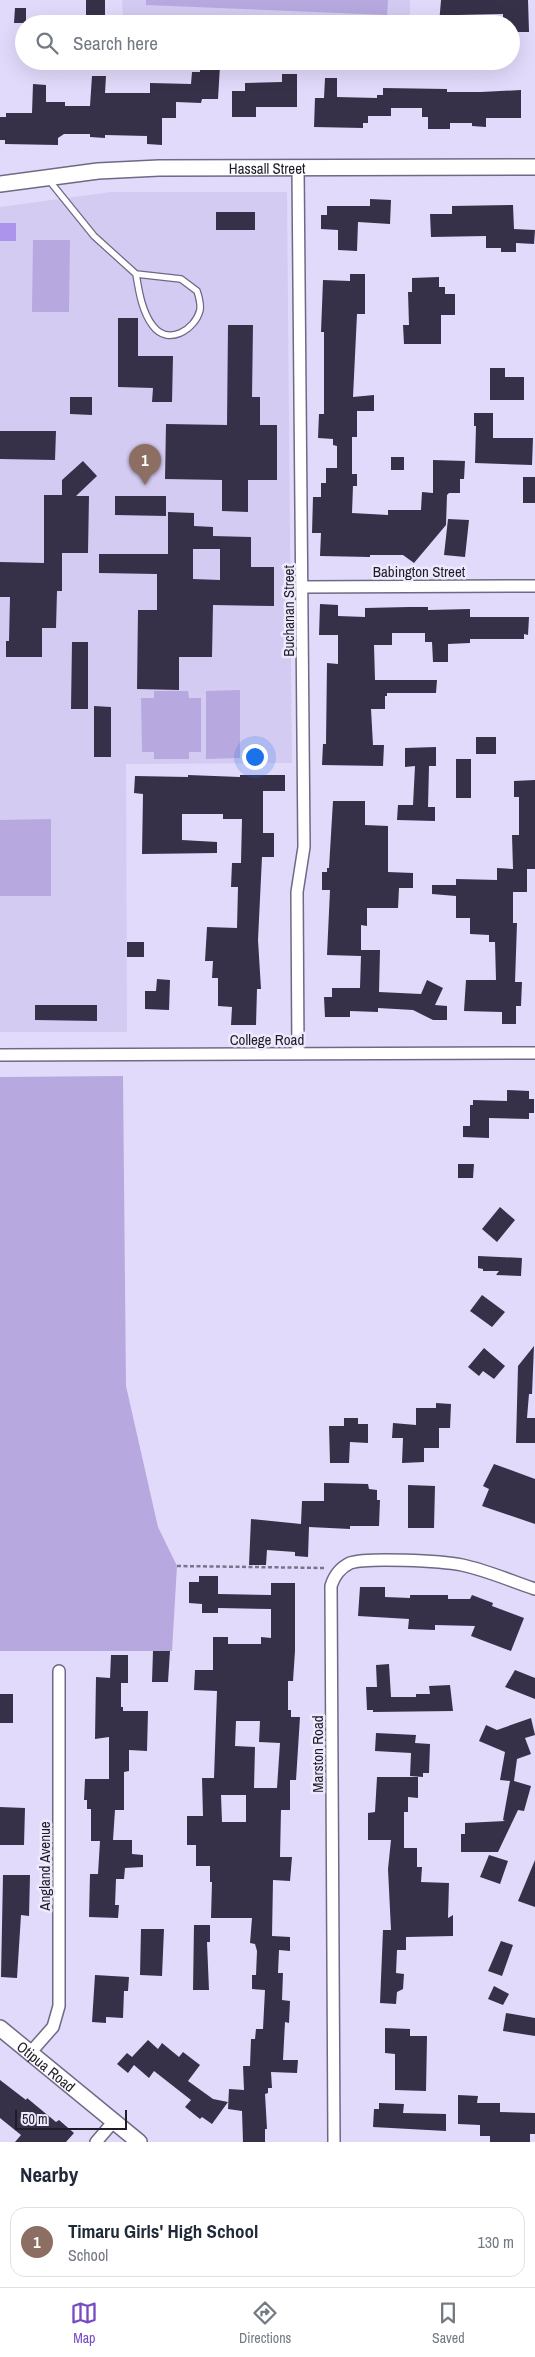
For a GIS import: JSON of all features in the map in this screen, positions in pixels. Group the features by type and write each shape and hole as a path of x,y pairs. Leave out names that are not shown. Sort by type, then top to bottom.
{"street":[{"name":"Hassall Street","path":"0,184 98,170 158,168 535,167"},
{"name":"Buchanan Street","path":"298,168 304,847 297,892 298,1054"},
{"name":"Babington Street","path":"302,587 535,586"},
{"name":"College Road","path":"0,1056 535,1053"},
{"path":"342,1568 360,1561 448,1563 470,1567 535,1589"},
{"name":"Marston Road","path":"334,2142 331,1586 334,1578 342,1568"},
{"name":"Angland Avenue","path":"30,2053 53,2026 59,2006 60,1671"},
{"name":"Otipua Road","path":"0,2028 140,2142"},
{"path":"96,2142 114,2121"}],"lane":[{"path":"47,178 74,215 136,274 181,279 197,291 200,309 190,327 174,335 160,333 154,328 148,319 141,299 136,274"}],"path":[{"path":"177,1566 342,1568"}],"shaded area":[{"path":"122,0 410,0 410,15 123,15"},
{"path":"146,0 388,0 387,15 146,5"},
{"path":"111,192 287,192 292,763 126,764 127,1032 0,1032 0,207"},
{"path":"0,223 16,223 16,241 0,241"},
{"path":"33,240 70,240 69,312 32,312"},
{"path":"240,690 240,758 206,759 206,691"},
{"path":"154,691 188,691 189,698 201,698 201,752 189,752 189,759 154,759 154,752 142,752 141,698 154,698"},
{"path":"51,819 51,896 0,896 0,820"},
{"path":"123,1076 126,1386 158,1527 177,1566 172,1651 0,1651 0,1077"}],"building":[{"path":"86,0 105,0 105,15 86,15"},
{"path":"441,0 528,0 529,32 520,32 520,15 440,15"},
{"path":"15,8 26,8 26,15 15,15 14,23"},
{"path":"200,70 220,70 218,99 202,99 201,103 176,102 176,118 162,118 162,145 147,144 147,136 105,135 105,138 90,137 90,134 64,134 58,138 58,145 5,144 5,140 0,140 0,117 6,117 6,113 32,113 33,84 46,85 46,102 65,102 65,106 90,106 92,76 106,76 105,93 150,93 150,83 191,84 192,72 200,72"},
{"path":"282,74 297,74 297,107 256,107 256,117 232,117 232,91 245,91 245,83 282,82"},
{"path":"325,78 337,78 337,97 377,98 377,95 383,95 383,88 447,89 447,92 521,90 521,118 486,118 486,127 472,126 472,123 450,123 450,129 428,129 428,117 422,117 422,108 391,108 391,116 368,116 368,123 363,123 363,128 314,127 315,98 324,98"},
{"path":"370,199 391,200 390,224 358,222 357,251 338,250 338,230 321,229 321,215 327,215 327,206 370,206"},
{"path":"513,205 514,229 535,230 534,244 516,243 516,252 501,252 501,248 486,248 486,236 431,237 430,214 452,214 452,206"},
{"path":"216,212 255,212 255,230 216,230"},
{"path":"350,274 365,274 365,314 357,314 353,397 374,395 374,411 357,411 357,437 352,437 352,474 357,474 357,486 353,486 352,513 388,515 388,510 421,510 422,492 433,493 433,460 465,461 464,479 460,479 460,493 449,493 447,495 446,525 414,563 403,555 370,555 370,557 320,556 321,533 312,533 313,497 321,497 321,483 326,483 326,468 337,468 337,446 333,445 333,439 318,438 319,414 324,414 324,332 321,332 323,280 350,281"},
{"path":"439,277 439,287 445,287 445,294 455,294 455,315 441,315 441,344 404,344 403,325 409,325 408,292 412,292 412,278"},
{"path":"118,318 138,318 138,356 173,356 172,402 152,402 153,388 118,387"},
{"path":"228,325 253,325 252,397 260,397 260,425 277,425 277,480 248,480 248,512 222,511 222,480 165,479 166,424 227,425"},
{"path":"490,368 505,368 505,377 524,377 524,400 490,400"},
{"path":"70,397 92,397 92,415 70,414"},
{"path":"474,413 493,413 493,438 533,438 532,465 475,463 476,426 474,426"},
{"path":"0,431 56,431 55,460 0,459"},
{"path":"391,457 404,457 404,470 391,470"},
{"path":"83,461 97,476 76,496 89,496 88,553 62,553 62,591 57,591 56,628 42,628 42,657 6,657 6,641 9,641 10,597 0,597 0,562 44,563 44,495 62,495 62,480"},
{"path":"523,477 535,477 535,503 523,503"},
{"path":"115,496 166,496 166,516 115,515"},
{"path":"168,512 194,513 194,526 213,527 213,536 251,537 251,567 274,567 274,606 213,605 212,657 179,657 179,690 137,689 138,610 157,610 157,574 99,573 99,554 168,554","holes":["193,549 220,549 220,580 193,579"]},
{"path":"448,519 469,520 465,557 444,555"},
{"path":"320,604 338,605 338,616 365,617 365,608 428,607 428,610 470,609 470,617 529,617 528,635 524,634 524,639 470,639 470,643 448,644 448,662 433,662 432,642 425,642 425,633 392,633 392,645 374,645 375,680 437,680 436,693 387,693 387,696 385,696 385,709 371,709 373,745 384,745 383,766 322,765 323,744 326,744 327,663 338,664 338,635 319,635"},
{"path":"72,642 88,642 88,709 71,709"},
{"path":"94,706 111,707 111,757 94,757"},
{"path":"476,737 496,737 496,754 476,754"},
{"path":"436,747 436,766 429,766 428,807 435,807 435,821 397,820 398,805 413,805 415,766 405,767 405,748"},
{"path":"456,759 471,759 471,798 456,798"},
{"path":"188,775 240,777 240,775 285,775 285,791 263,791 263,833 274,833 274,857 262,857 258,940 261,989 257,989 256,1025 231,1025 232,1007 218,1006 218,978 212,978 213,961 205,961 207,927 237,928 238,887 231,887 232,863 241,863 242,819 223,819 223,814 182,814 182,840 217,842 217,853 142,854 143,794 134,793 135,776 188,777"},
{"path":"535,780 535,869 527,869 527,892 513,892 513,923 517,923 515,982 522,982 521,1006 516,1006 516,1024 502,1024 502,1012 464,1011 466,980 496,980 495,942 489,942 489,935 470,934 470,918 456,918 456,896 432,894 432,885 456,885 456,879 497,880 497,868 513,869 512,835 519,835 519,797 514,797 514,781"},
{"path":"333,801 365,801 365,825 388,826 388,872 413,873 413,888 399,888 398,908 367,908 367,926 361,925 361,950 380,950 379,992 421,994 427,980 443,988 435,1005 447,1006 447,1020 433,1020 413,1010 378,1008 378,1012 350,1011 350,1017 325,1017 324,997 332,997 332,988 360,988 361,956 327,955 330,890 322,890 322,872 327,872 327,868 329,868"},
{"path":"127,942 144,942 144,957 127,957"},
{"path":"157,979 170,980 169,1010 145,1009 145,991 156,991"},
{"path":"35,1005 97,1005 97,1021 35,1020"},
{"path":"507,1090 529,1091 529,1099 534,1099 534,1113 529,1113 529,1119 489,1118 489,1138 463,1137 463,1126 470,1126 470,1105 473,1105 473,1100 507,1101"},
{"path":"458,1164 474,1164 473,1178 458,1178"},
{"path":"500,1207 515,1220 497,1242 482,1229"},
{"path":"478,1256 522,1258 521,1276 496,1275 499,1271 483,1271 483,1269 478,1268"},
{"path":"482,1295 505,1312 492,1327 470,1311"},
{"path":"534,1346 532,1394 529,1394 527,1418 535,1418 535,1443 516,1443 518,1366"},
{"path":"484,1348 505,1366 494,1379 483,1371 479,1376 468,1367"},
{"path":"436,1403 451,1404 450,1428 439,1428 439,1448 424,1448 424,1462 402,1463 403,1438 392,1438 393,1423 416,1425 416,1408 436,1408"},
{"path":"344,1418 358,1418 358,1424 368,1424 368,1443 350,1442 349,1463 330,1463 329,1426 344,1426"},
{"path":"494,1464 535,1479 535,1524 482,1506 489,1489 483,1486"},
{"path":"324,1483 368,1484 369,1489 377,1490 377,1500 380,1500 379,1526 350,1526 350,1529 309,1527 308,1557 295,1556 295,1552 267,1550 266,1565 249,1565 251,1519 301,1524 302,1501 324,1501"},
{"path":"408,1485 435,1486 434,1528 408,1528"},
{"path":"199,1576 218,1576 218,1594 271,1595 271,1583 295,1583 295,1651 293,1681 288,1681 288,1710 291,1710 291,1717 300,1717 296,1780 290,1780 290,1810 281,1810 280,1857 292,1857 290,1881 273,1880 272,1936 290,1937 290,1951 279,1950 278,1973 283,1973 282,2000 290,2001 289,2023 285,2022 283,2060 298,2060 297,2073 271,2072 272,2088 268,2088 268,2093 265,2094 267,2129 265,2129 265,2142 243,2142 242,2111 228,2109 229,2089 244,2090 243,2066 250,2066 251,2039 255,2039 256,2029 263,2029 265,1990 252,1989 252,1975 256,1975 257,1951 255,1944 250,1943 252,1918 211,1918 212,1882 210,1882 210,1866 196,1866 196,1845 187,1845 187,1816 203,1816 202,1778 214,1778 217,1691 194,1690 195,1670 213,1670 213,1637 228,1637 228,1644 261,1644 261,1637 271,1638 271,1609 218,1608 218,1613 202,1613 202,1604 189,1603 189,1582 199,1582","holes":["236,1721 260,1721 259,1742 280,1743 277,1788 254,1788 255,1747 235,1746","221,1795 246,1795 246,1822 222,1822"]},
{"path":"360,1587 385,1587 385,1597 410,1598 410,1595 448,1595 448,1599 470,1599 472,1595 493,1603 492,1606 524,1618 511,1651 471,1636 475,1626 435,1625 435,1630 408,1629 409,1619 358,1616"},
{"path":"153,1651 170,1651 168,1682 152,1682"},
{"path":"111,1655 128,1655 128,1683 121,1683 121,1707 123,1707 123,1711 148,1711 147,1751 129,1750 129,1771 124,1772 124,1810 115,1810 113,1840 132,1840 132,1854 143,1855 143,1867 125,1868 124,1879 116,1879 115,1905 119,1905 118,1918 89,1917 90,1874 98,1874 100,1841 91,1841 91,1809 87,1809 87,1800 84,1800 85,1779 109,1779 109,1737 95,1739 96,1677 110,1678"},
{"path":"389,1664 391,1697 416,1697 416,1694 430,1694 429,1686 450,1685 453,1711 373,1712 373,1710 367,1710 366,1687 377,1687 376,1665"},
{"path":"515,1670 535,1678 535,1699 505,1687"},
{"path":"0,1694 13,1694 13,1723 0,1723"},
{"path":"531,1718 535,1735 525,1738 531,1754 517,1759 514,1781 531,1786 524,1811 518,1810 498,1852 461,1852 461,1834 465,1834 465,1823 505,1821 503,1820 510,1781 500,1780 505,1752 479,1741 486,1725 497,1730"},
{"path":"376,1733 416,1735 415,1743 430,1744 429,1773 423,1773 423,1777 410,1776 411,1753 375,1751"},
{"path":"377,1777 418,1777 418,1798 408,1797 408,1812 404,1812 404,1848 417,1848 417,1867 422,1867 421,1882 449,1883 448,1918 453,1915 453,1936 406,1937 406,1950 397,1950 396,1973 404,1974 403,1989 397,1992 396,2004 380,2003 383,1930 391,1930 388,1869 391,1840 368,1840 368,1813 375,1812"},
{"path":"0,1807 25,1808 24,1845 0,1845"},
{"path":"489,1855 508,1861 500,1884 480,1877"},
{"path":"535,1860 535,1907 518,1901"},
{"path":"3,1875 30,1875 29,1916 21,1915 17,1978 1,1977"},
{"path":"194,1925 210,1925 210,1942 207,1942 209,1990 193,1990"},
{"path":"141,1929 164,1929 162,1976 140,1975"},
{"path":"501,1941 513,1945 502,1976 488,1971"},
{"path":"95,1975 129,1977 128,1991 124,1991 123,2018 106,2017 106,2023 92,2022"},
{"path":"494,1986 509,1994 503,2005 488,1999"},
{"path":"506,2013 535,2018 535,2036 503,2031"},
{"path":"385,2028 410,2029 410,2036 427,2036 426,2091 395,2090 395,2054 385,2053"},
{"path":"148,2040 158,2049 162,2043 179,2057 183,2052 200,2065 188,2081 213,2099 228,2102 212,2124 202,2117 200,2119 185,2107 191,2100 154,2071 149,2078 134,2065 128,2073 117,2064 127,2053 132,2057"},
{"path":"0,2080 26,2100 27,2098 56,2122 59,2120 74,2133 66,2142 15,2142 21,2135 0,2118"},
{"path":"458,2095 478,2096 477,2103 500,2103 500,2112 535,2113 535,2134 530,2134 530,2142 490,2142 490,2136 480,2136 480,2125 458,2124"},
{"path":"379,2103 404,2104 403,2113 446,2114 446,2131 373,2127 374,2109 379,2109"}],"place":[{"name":"Timaru Girls' High School","path":"145,485"}]}
